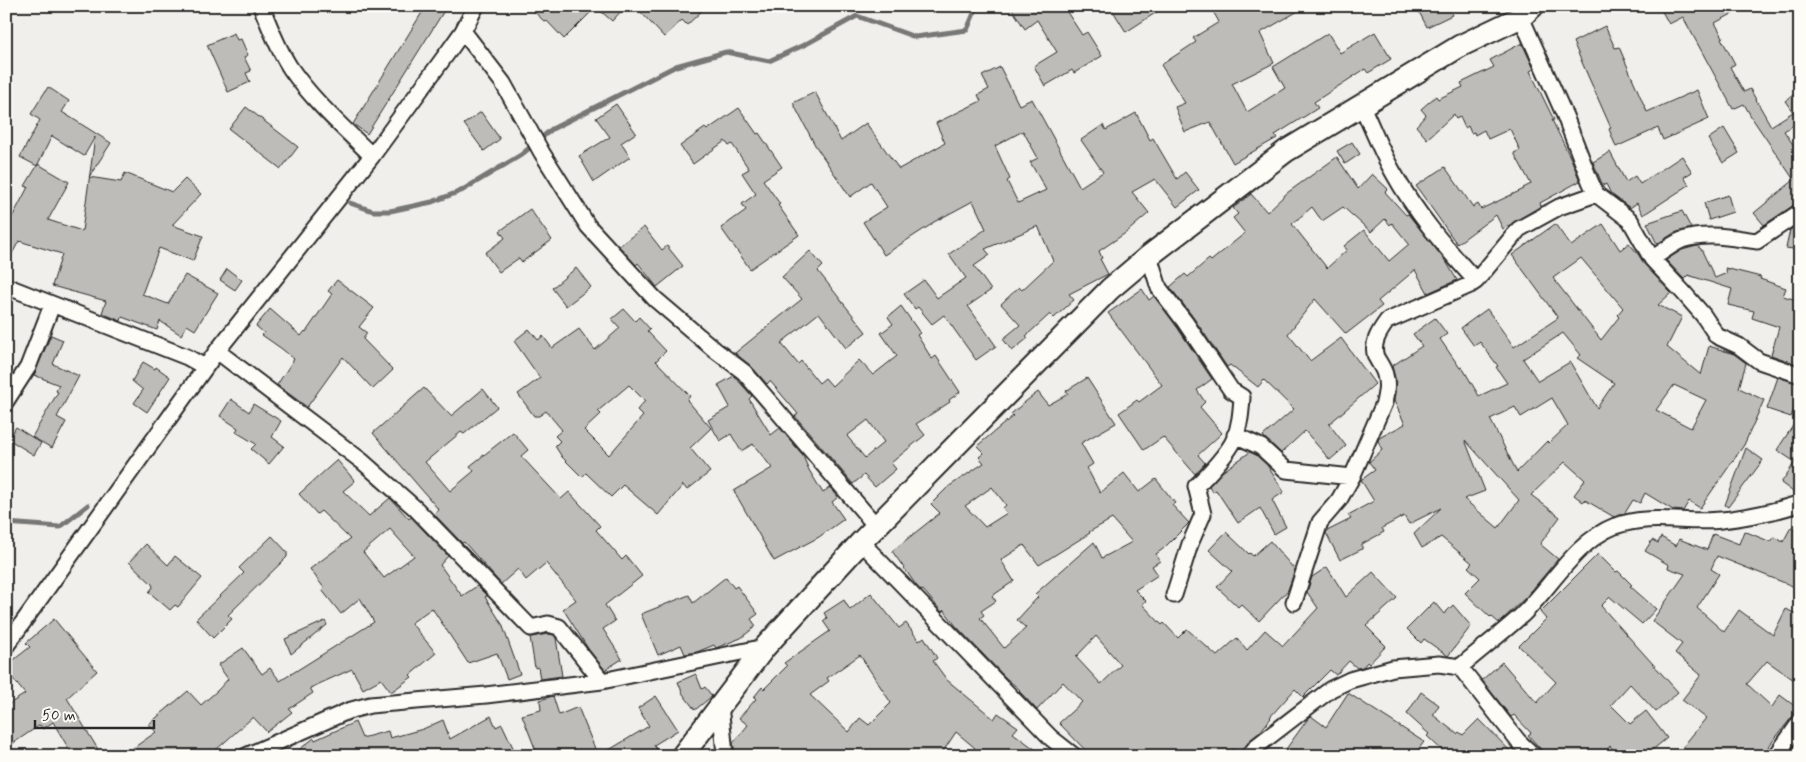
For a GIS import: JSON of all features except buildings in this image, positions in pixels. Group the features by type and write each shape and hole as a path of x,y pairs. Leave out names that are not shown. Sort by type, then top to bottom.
{"street":[{"path":"261,6 276,42 290,68 311,93 372,156"},
{"path":"6,646 217,350 372,156 463,31 476,6"},
{"path":"682,756 765,647 861,542 1110,289 1149,256 1286,151 1460,46 1527,12 1596,194 1630,220 1652,259 1693,304 1717,336 1739,346 1759,362 1800,375"},
{"path":"463,31 503,83 531,135 588,226 654,299 744,372 876,526"},
{"path":"1362,106 1393,172 1418,210 1449,251 1476,280"},
{"path":"1294,602 1320,522 1339,500 1352,477 1384,402 1387,390 1385,374 1375,356 1374,346 1378,333 1387,321 1476,280 1519,229 1559,207 1596,194"},
{"path":"1652,259 1680,240 1698,236 1757,242 1800,212"},
{"path":"1149,256 1159,288 1185,322 1231,390 1242,397 1241,419 1234,442 1196,486 1203,514 1190,544 1174,594"},
{"path":"6,286 187,357 205,368"},
{"path":"6,401 28,367 52,305"},
{"path":"217,350 363,462 416,509 530,628 548,624 558,627 602,681"},
{"path":"1235,435 1261,446 1286,470 1352,477"},
{"path":"1460,667 1522,614 1584,546 1599,534 1616,526 1648,519 1721,520 1789,508 1800,504"},
{"path":"861,542 1051,738 1074,756"},
{"path":"246,756 348,711 370,705 486,695 602,681 765,647"},
{"path":"1249,756 1257,746 1330,689 1350,680 1393,668 1439,664 1460,667 1518,741 1534,756"},
{"path":"720,706 725,754 727,756"},
{"path":"1776,756 1800,722"}],"waterway":[{"path":"350,203 373,211 390,211 432,202 461,191 521,155 552,129 676,66 726,52 769,61 806,44 857,16 915,37 967,30 977,6"},
{"path":"6,523 60,527 88,505"}]}
